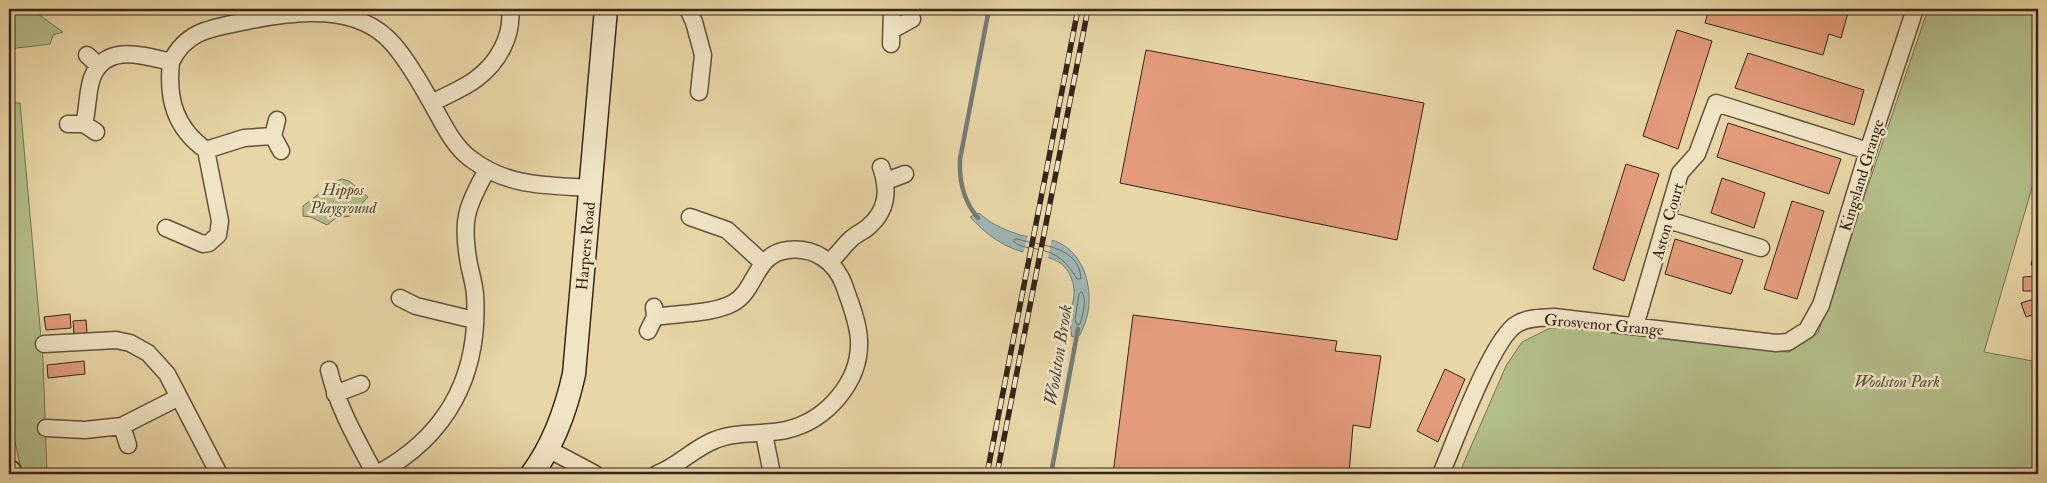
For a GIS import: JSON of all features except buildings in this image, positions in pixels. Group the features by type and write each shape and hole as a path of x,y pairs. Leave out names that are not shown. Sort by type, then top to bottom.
{"street":[{"path":"432,103 476,79 492,65 503,49 509,32 510,9"},
{"name":"Harpers Road","path":"532,474 548,449 565,411 574,374 606,9"},
{"path":"688,9 694,22 703,55 700,92"},
{"path":"892,9 892,37 912,18"},
{"name":"Kingsland Grange","path":"1800,336 1814,320 1821,305 1868,151 1915,9"},
{"path":"166,228 203,244 214,240 218,235 220,221 206,150 188,136 178,120 170,84 171,62 194,34 266,17 332,13 356,19 380,33 392,43 457,145 469,158 487,170 509,180 522,183 590,188"},
{"path":"82,126 92,78 93,61 128,53 171,62"},
{"name":"Aston Court","path":"1635,326 1668,220 1680,173 1697,154 1716,102 1868,151"},
{"path":"277,120 273,136 281,151"},
{"path":"206,150 244,138 273,136"},
{"path":"329,370 335,394 345,418 376,474 396,464 415,449 432,431 450,408 464,383 472,354 475,293 464,232 468,209 475,191 487,170"},
{"path":"830,262 848,241 868,228 877,218 885,202 883,174 905,174"},
{"path":"688,216 727,230 763,263"},
{"path":"1668,220 1761,248"},
{"path":"653,318 722,308 735,302 745,293 763,263 774,255 787,250 808,250 830,262 842,280 859,340 858,354 850,380 843,392 822,413 788,430 764,434 734,434 715,440 666,470 656,474"},
{"path":"400,298 416,306 474,320"},
{"name":"Grosvenor Grange","path":"1441,474 1491,357 1503,337 1516,324 1527,320 1554,317 1776,343 1788,342 1800,336"},
{"path":"44,344 116,340 130,343 156,359 167,374 219,474"},
{"path":"335,394 361,384"},
{"path":"46,428 85,430 122,426 179,397"},
{"path":"122,426 128,445"},
{"path":"764,434 772,474"},
{"path":"548,449 596,474"}],"green space":[{"path":"9,9 35,9 35,12 63,32 53,35 50,44 9,49"},
{"name":"Woolston Park","path":"1928,9 2038,9 2038,167 1984,352 2038,362 2038,474 1459,474 1506,366 1522,342 1550,328 1581,327 1706,340 1770,351 1789,352 1818,333"},
{"path":"9,103 20,103 43,360 47,474 22,474 9,415"},
{"name":"Hippos Playground","path":"342,179 349,181 368,197 350,216 336,218 327,225 311,217 303,216 303,206 336,181"}],"water":[{"path":"979,213 994,224 1012,232 1024,236 1048,239 1065,246 1076,257 1084,271 1089,292 1088,311 1080,335 1072,337 1070,316 1074,289 1069,274 1064,267 1052,259 1020,251 999,242 970,217"}],"pier":[{"path":"1028,235 1052,238 1048,258 1023,254"}],"waterway":[{"name":"Woolston Brook","path":"978,218 965,197 960,175 960,159 989,9"},
{"name":"Woolston Brook","path":"1051,474 1078,329"}],"railway":[{"path":"987,474 1078,9"},
{"path":"997,474 1088,9"}]}
